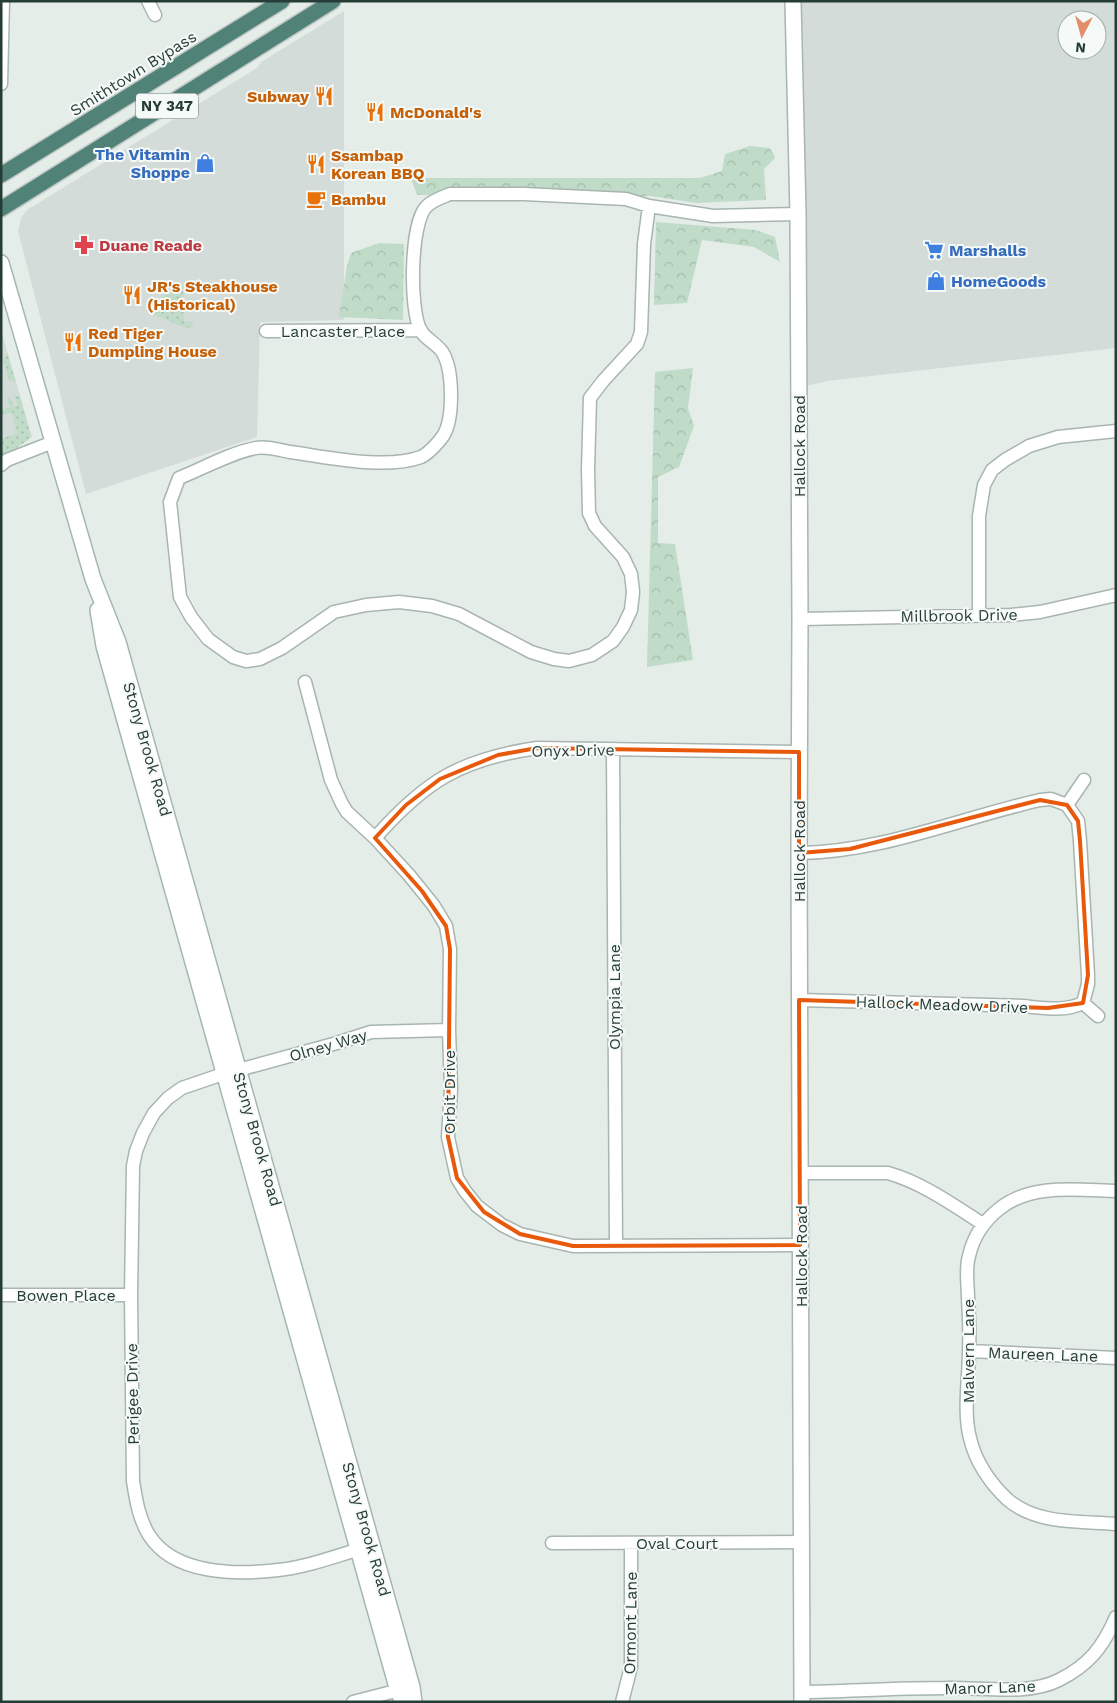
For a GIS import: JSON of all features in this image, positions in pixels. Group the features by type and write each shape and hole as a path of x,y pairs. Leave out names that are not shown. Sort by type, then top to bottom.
{"highway":[{"name":"NY 347","path":"1,209 333,1"},
{"name":"Smithtown Bypass","path":"1,175 280,2"}],"street":[{"path":"1,84 3,1"},
{"path":"148,1 155,15"},
{"name":"Hallock Road","path":"793,1 798,214 802,1697"},
{"path":"649,206 644,244 641,332 637,344 590,398 589,513 595,526 624,557 631,574 633,592 630,610 623,627 613,642 592,655 569,661 554,659 531,652 459,614 432,606 399,602 366,605 334,612 282,648 260,659 246,661 233,657 208,639 191,617 180,596 170,502 179,478 258,447 365,462 401,461 423,456 443,436 449,422 450,377 444,353 421,330 414,309 412,295 414,243 418,223 426,206 450,194 524,194 626,199 649,206 713,216 798,214"},
{"name":"Stony Brook Road","path":"1,262 93,579 104,646 171,859 407,1695"},
{"name":"Lancaster Place","path":"266,331 421,330"},
{"path":"979,615 979,516 984,485 992,470 1029,446 1058,437 1116,431"},
{"path":"1,465 7,460 53,442"},
{"name":"Millbrook Drive","path":"800,619 1011,615 1040,612 1116,595"},
{"name":"Orbit Drive","path":"305,682 324,756 337,795 348,812 375,838 422,891 446,926 450,949 449,1030 451,1089 448,1137 457,1178 465,1191 484,1212 502,1225 520,1234 573,1246 800,1245"},
{"name":"Onyx Drive","path":"375,838 395,815 420,793 440,779 481,760 518,751 537,748 799,752"},
{"name":"Olympia Lane","path":"613,749 616,1245"},
{"path":"1067,805 1084,780"},
{"path":"799,853 850,850 1040,800 1051,799 1067,805 1078,821 1080,841 1088,975 1088,984 1083,1003 1098,1016"},
{"name":"Hallock Meadow Drive","path":"799,1000 1048,1008 1069,1008 1083,1003"},
{"name":"Olney Way","path":"231,1072 371,1032 449,1030"},
{"name":"Perigee Drive","path":"231,1072 182,1088 168,1098 154,1113 136,1151 132,1180 131,1295 133,1481 136,1500 149,1536 158,1547 171,1557 200,1569 228,1572 279,1570 308,1564 365,1547"},
{"path":"801,1173 888,1173 902,1177 938,1195 984,1224"},
{"name":"Malvern Lane","path":"1116,1191 1057,1190 1034,1193 1014,1199 984,1224 968,1257 970,1351 968,1414 969,1437 976,1457 990,1479 1006,1498 1017,1506 1036,1515 1064,1520 1116,1524"},
{"name":"Bowen Place","path":"1,1295 131,1295"},
{"name":"Maureen Lane","path":"970,1351 1116,1358"},
{"name":"Oval Court","path":"552,1543 802,1542"},
{"name":"Ormont Lane","path":"622,1702 631,1667 631,1543"},
{"name":"Manor Lane","path":"802,1697 947,1688 1019,1688 1041,1686 1058,1681 1096,1654 1116,1617"},
{"path":"353,1702 407,1695"}],"highlighted area":[{"path":"537,748 799,752 799,853 850,849 1040,800 1067,805 1078,821 1080,841 1088,975 1083,1003 1048,1008 799,1000 800,1245 573,1246 520,1234 484,1212 457,1178 448,1137 450,949 446,926 422,891 375,838 406,805 440,779 498,755"}],"shaded area":[{"path":"793,1 1116,1 1116,348 827,381 798,388"},
{"path":"344,11 344,320 260,322 257,437 86,494 18,231 21,218 27,210 257,68 261,62"},
{"path":"1,330 32,437 1,452"}],"green space":[{"path":"750,146 770,148 775,158 764,169 766,200 696,203 651,196 417,195 411,178 700,178 722,171 725,154"},
{"path":"656,222 756,230 775,237 780,262 754,247 702,240 687,303 654,305"},
{"path":"379,243 404,244 403,320 339,317 347,266 351,253"},
{"path":"183,284 184,321 192,322 193,328 184,327 147,312 147,308 153,305 153,302"},
{"path":"7,353 16,382 9,380 3,360"},
{"path":"693,368 688,408 694,426 679,467 658,477 658,543 675,544 693,660 647,667 655,372"},
{"path":"14,395 20,397 31,436 1,459 1,439 17,433 12,412 1,415 1,409 10,408 7,399 11,398 13,406 17,406"}],"place":[{"name":"Subway","path":"324,96"},
{"name":"McDonald's","path":"375,112"},
{"name":"The Vitamin Shoppe","path":"205,163"},
{"name":"Ssambap Korean BBQ","path":"316,164"},
{"name":"Bambu","path":"316,199"},
{"name":"Duane Reade","path":"84,245"},
{"name":"Marshalls","path":"934,250"},
{"name":"HomeGoods","path":"936,281"},
{"name":"JR's Steakhouse (Historical)","path":"132,295"},
{"name":"Red Tiger Dumpling House","path":"73,342"}]}
